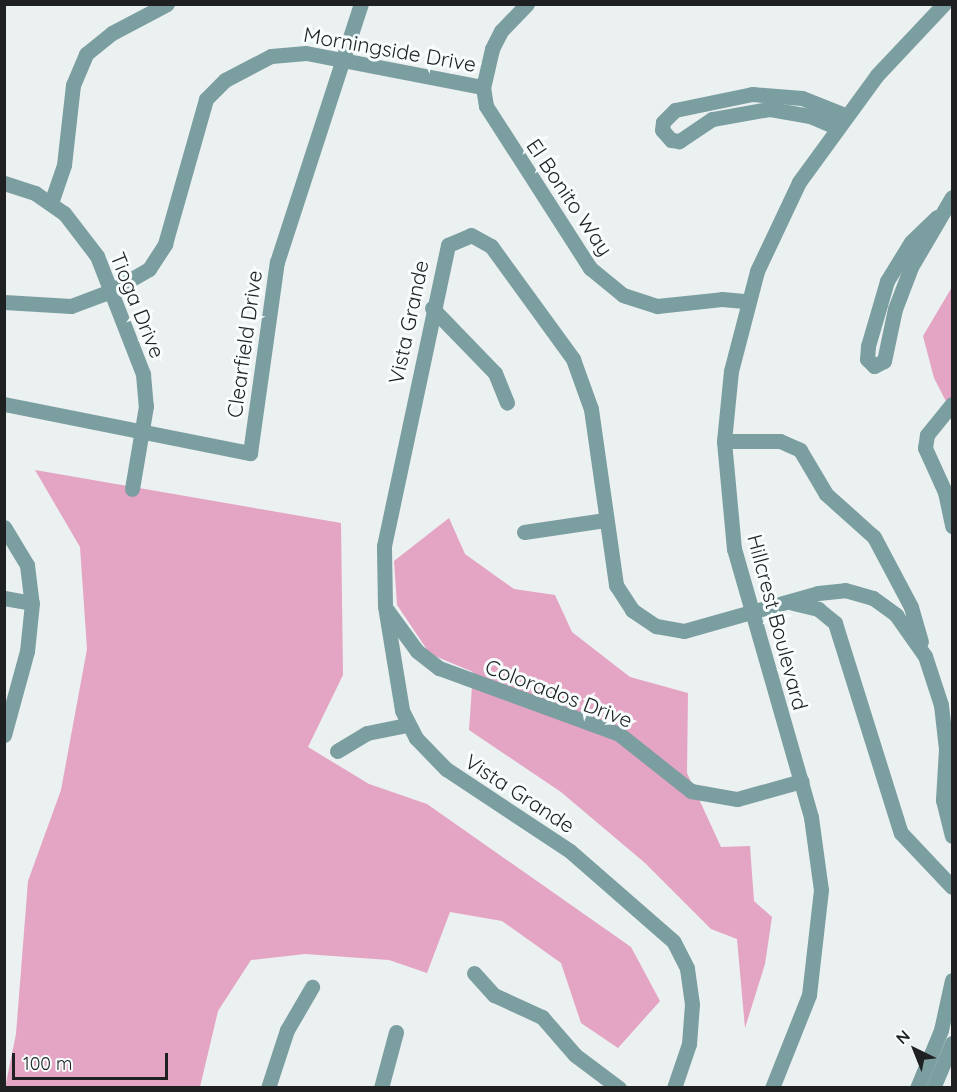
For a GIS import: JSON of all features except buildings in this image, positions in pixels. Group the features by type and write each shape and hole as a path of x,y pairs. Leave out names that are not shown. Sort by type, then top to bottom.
{"street":[{"path":"51,203 64,165 73,85 86,54 112,33 167,4"},
{"name":"Clearfield Drive","path":"4,404 250,453 277,262 361,4"},
{"name":"El Bonito Way","path":"527,4 501,31 492,49 483,87 492,121 600,279 623,295 657,306 722,298 747,301"},
{"name":"Hillcrest Boulevard","path":"772,1088 804,1014 820,924 818,854 802,781 751,614 729,514 724,441 731,371 747,301 783,211 841,121 900,48 944,4"},
{"name":"Morningside Drive","path":"4,302 57,308 111,291 135,279 159,258 200,113 214,89 288,52 343,60 483,87"},
{"path":"752,94 802,98 841,121 769,109 712,118 679,141 666,137 663,130 663,122 675,110 752,94"},
{"name":"Tioga Drive","path":"4,183 51,203 88,240 111,291 143,374 142,431 132,489"},
{"path":"937,217 902,287 884,361 874,366 867,359 868,346 887,281 911,242 937,217 952,197"},
{"name":"Vista Grande","path":"674,1088 689,1044 692,1004 687,968 673,941 570,850 446,769 407,724 385,606 387,522 432,308 448,245 471,234 491,246 580,374 591,409 616,585 643,619 684,631 831,590 873,598 896,615 925,656"},
{"path":"432,308 495,374 507,403"},
{"path":"952,404 931,428 925,448 945,492 952,526"},
{"path":"724,441 780,441 800,450 826,494 874,537 911,607 945,726 946,818 952,836"},
{"path":"524,532 605,520"},
{"path":"4,527 27,565 32,603 27,651 4,735"},
{"path":"4,598 32,603"},
{"path":"790,602 818,609 835,623 902,833 952,886"},
{"name":"Colorados Drive","path":"385,606 417,651 439,668 619,734 691,791 737,799 802,781"},
{"path":"337,751 367,734 407,724"},
{"path":"946,818 952,791"},
{"path":"474,973 494,995 542,1017 575,1055 619,1088"},
{"path":"917,1088 941,1030 952,980"},
{"path":"268,1088 287,1030 312,987"},
{"path":"381,1088 384,1069 396,1032"},
{"path":"933,1088 952,1043"},
{"path":"384,1069 391,1088"}],"shaded area":[{"path":"952,287 952,413 934,378 923,336"},
{"path":"35,470 341,523 343,675 308,747 369,784 427,804 631,947 660,1001 618,1048 581,1023 561,963 502,921 450,912 427,973 389,960 305,954 251,960 218,1011 200,1087 5,1088 16,1034 28,881 61,790 87,649 80,547"},
{"path":"449,518 465,554 514,589 555,595 572,632 630,677 688,693 687,773 721,847 750,846 754,901 772,917 765,964 745,1028 737,939 711,929 645,863 561,792 469,730 473,672 430,654 397,605 394,561"}]}
